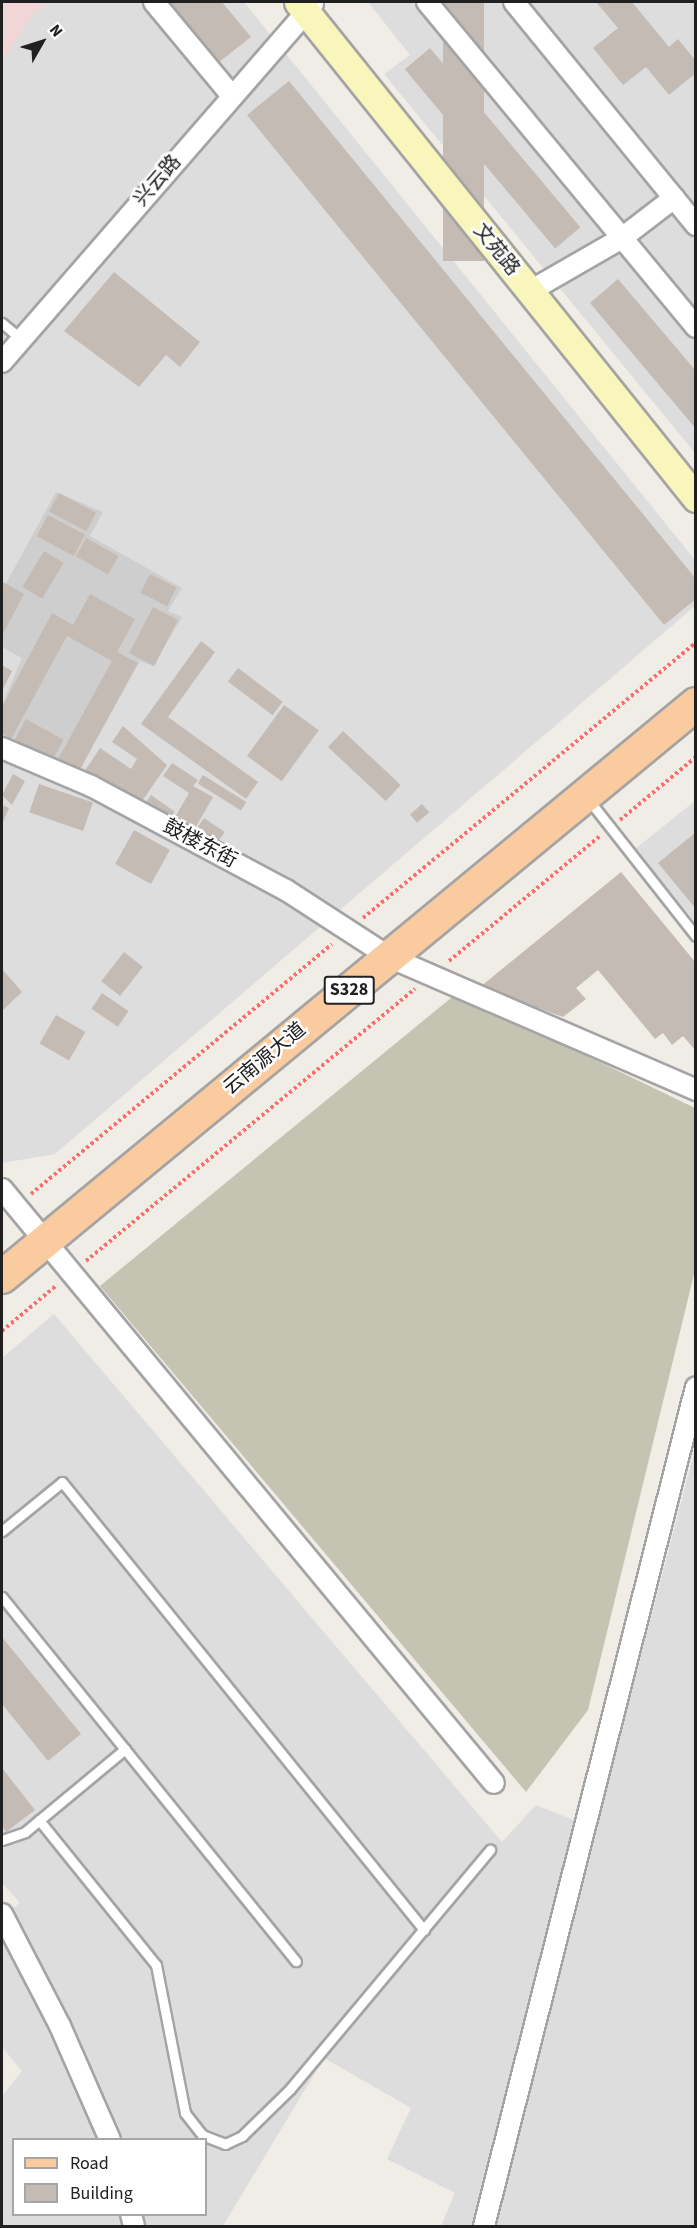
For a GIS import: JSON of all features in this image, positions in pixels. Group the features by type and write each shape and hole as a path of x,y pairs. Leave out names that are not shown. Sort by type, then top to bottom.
{"main road":[{"name":"文苑路","path":"306,5 696,498"},
{"name":"云南源大道","path":"2,1277 696,704"}],"street":[{"path":"154,2 232,96"},
{"path":"427,2 696,327"},
{"path":"514,2 696,225"},
{"name":"兴云路","path":"2,362 232,96 306,5"},
{"path":"530,291 622,238 674,198"},
{"name":"鼓楼东街","path":"2,748 91,786 275,885 389,957 696,1090"},
{"path":"2,1189 494,1783"},
{"path":"484,2226 696,1387"},
{"path":"2,1914 60,2026 110,2138"}],"lane":[{"path":"2,323 21,339"},
{"path":"585,795 696,936"},
{"path":"2,1530 62,1482 424,1930"},
{"path":"2,1597 296,1962"},
{"path":"2,1840 39,1820 125,1749"},
{"path":"39,1820 156,1965 185,2113 202,2135 225,2144 242,2136 290,2089 490,1850"}],"path":[{"path":"2,1331 696,757"}],"shaded area":[{"path":"2,2 244,2 695,560 695,606 55,1154 2,1163"},
{"path":"2,2 50,2 32,15 2,63"},
{"path":"368,2 695,2 695,453 384,74 410,55"},
{"path":"56,492 103,512 90,536 182,588 168,611 182,617 153,666 140,661 78,773 2,734 2,705 22,658 2,647 2,591"},
{"path":"695,801 695,922 635,849"},
{"path":"457,993 695,1108 695,1270 588,1710 526,1792 100,1286"},
{"path":"54,1314 502,1842 536,1805 596,1829 695,1449 695,2226 441,2226 455,2193 387,2159 411,2108 324,2058 223,2226 2,2226 2,2096 22,2071 2,2047 2,1915 20,1903 2,1883 2,1358"}],"building":[{"path":"162,2 222,2 251,37 214,66"},
{"path":"443,2 484,2 484,261 443,261"},
{"path":"596,2 632,2 669,47 678,39 696,61 696,73 669,95 646,67 623,85 593,48 618,28"},
{"path":"430,48 580,227 555,248 405,69"},
{"path":"289,81 696,579 696,599 664,625 247,115"},
{"path":"114,272 200,342 180,367 166,355 139,387 64,331"},
{"path":"618,279 696,371 696,429 590,303"},
{"path":"59,493 96,513 86,531 49,512"},
{"path":"48,515 85,535 74,556 37,536"},
{"path":"86,538 118,556 108,574 76,556"},
{"path":"44,551 64,563 42,599 22,587"},
{"path":"150,574 177,588 167,606 140,593"},
{"path":"3,582 24,594 2,636 2,585"},
{"path":"90,594 135,619 117,652 138,663 78,773 57,761 112,661 67,636 11,739 2,734 2,707 52,613 73,625"},
{"path":"153,607 178,620 154,666 129,653"},
{"path":"201,641 215,652 168,717 258,782 246,799 141,724"},
{"path":"2,665 12,671 2,691"},
{"path":"238,668 283,702 272,715 228,682"},
{"path":"284,705 319,730 282,781 247,756"},
{"path":"26,719 64,740 49,766 11,745"},
{"path":"123,726 167,765 138,807 84,772 100,748 131,769 137,759 112,742"},
{"path":"343,731 401,785 386,801 328,747"},
{"path":"172,763 198,780 193,786 213,797 194,830 174,819 189,793 163,776"},
{"path":"13,774 25,781 12,805 2,795"},
{"path":"203,775 246,802 241,811 198,783"},
{"path":"39,784 93,803 83,831 29,812"},
{"path":"151,795 175,812 167,823 143,806"},
{"path":"422,804 429,812 417,823 410,814"},
{"path":"2,805 9,808 2,824"},
{"path":"204,818 225,832 217,844 196,830"},
{"path":"134,830 170,850 151,884 115,864"},
{"path":"696,832 696,909 658,863"},
{"path":"621,872 696,963 696,1051 683,1036 672,1045 663,1033 655,1039 598,970 576,988 586,999 563,1017 480,987"},
{"path":"124,952 143,967 120,996 101,981"},
{"path":"2,969 22,992 2,1011"},
{"path":"102,993 129,1011 118,1027 91,1009"},
{"path":"56,1015 85,1032 69,1061 40,1044"},
{"path":"2,1637 81,1734 48,1761 2,1704"},
{"path":"2,1768 35,1810 6,1832 2,1826"}]}
